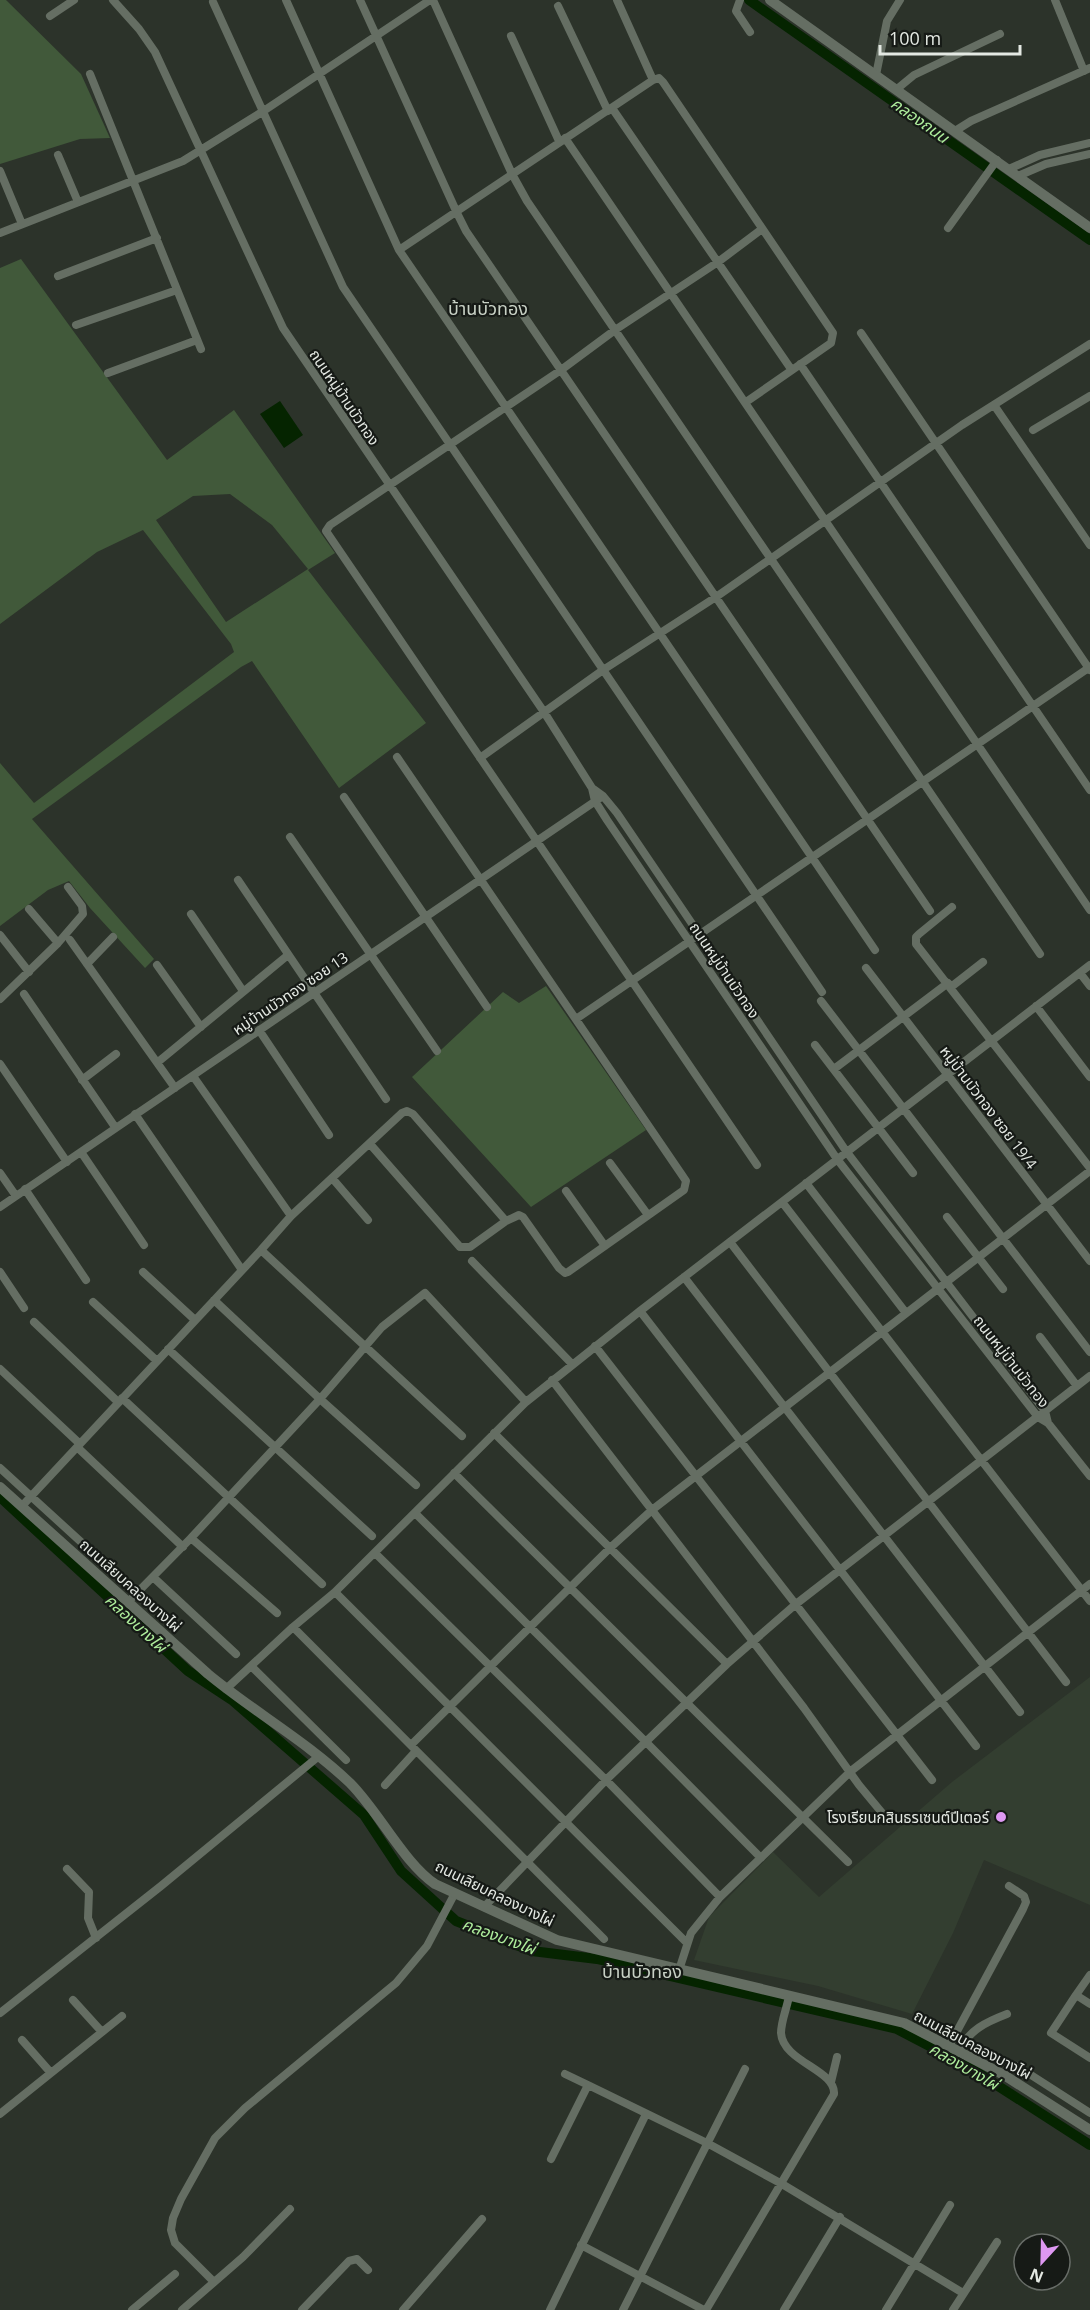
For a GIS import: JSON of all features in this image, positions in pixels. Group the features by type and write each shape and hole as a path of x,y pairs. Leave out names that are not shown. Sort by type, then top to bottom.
{"street":[{"path":"50,16 74,0"},
{"name":"ถนนหมู่บ้านบัวทอง","path":"113,0 139,29 155,52 283,328 544,712 689,941 837,1159 1041,1414"},
{"path":"286,0 399,250 875,950"},
{"path":"360,0 456,213 930,910"},
{"path":"0,233 183,161 320,74 376,34 432,0 512,174 615,330 1040,954"},
{"path":"617,0 653,80"},
{"path":"876,75 887,21 900,0"},
{"path":"955,131 970,121 1087,70 1055,0"},
{"path":"213,2 343,287 859,1050 1090,1352"},
{"path":"777,2 955,131 994,164 1014,173 1090,228"},
{"path":"739,3 736,11 750,32"},
{"path":"558,6 610,109 791,369"},
{"path":"897,89 914,75 1000,34"},
{"path":"511,36 562,139 746,402 1090,910"},
{"path":"90,74 201,349"},
{"path":"399,250 562,139 659,78 833,333 831,343 746,402"},
{"path":"1014,173 1040,155 1090,143"},
{"path":"1014,173 1090,154"},
{"path":"58,155 78,202"},
{"path":"948,228 994,164"},
{"path":"0,171 22,224"},
{"path":"757,1165 326,531 330,525 561,370 762,229"},
{"path":"58,276 157,238"},
{"path":"76,325 177,290"},
{"path":"576,1019 1090,668 861,333"},
{"path":"108,373 197,340"},
{"path":"480,758 603,670 716,597 994,405 1090,344"},
{"path":"800,364 1090,790"},
{"path":"1033,430 1090,396"},
{"path":"994,405 1090,545"},
{"path":"370,1144 460,1247 470,1247 506,1221 519,1215 523,1217 559,1268 565,1273 684,1190 686,1181 398,757"},
{"path":"344,797 487,1007"},
{"name":"ถนนหมู่บ้านบัวทอง","path":"599,799 628,828 846,1151 946,1282 1048,1424 1090,1476"},
{"name":"หมู่บ้านบัวทอง ซอย 13","path":"0,1207 599,799"},
{"path":"290,837 437,1052"},
{"path":"238,880 386,1099"},
{"path":"0,999 58,943 84,912 68,887"},
{"path":"385,1785 450,1705 610,1548 652,1510 881,1331 1047,1206 1090,1170 915,940 927,926 952,907"},
{"path":"29,909 58,943"},
{"path":"190,914 243,991"},
{"path":"0,935 29,972"},
{"path":"87,963 113,937"},
{"path":"70,940 175,1088"},
{"path":"158,1062 288,955"},
{"path":"834,1069 903,1016 983,962"},
{"path":"157,965 201,1027"},
{"path":"226,1689 335,1592 494,1433 552,1380 1090,965"},
{"name":"หมู่บ้านบัวทอง ซอย 19/4","path":"866,968 1090,1261"},
{"path":"1080,973 1090,986"},
{"path":"24,994 115,1127"},
{"path":"1036,1006 1090,1077"},
{"path":"259,1030 329,1135"},
{"path":"815,1045 914,1173"},
{"path":"82,1080 116,1054"},
{"path":"0,1064 67,1162"},
{"path":"193,1076 291,1216"},
{"path":"22,1506 291,1216 402,1113 407,1111 413,1113 506,1221"},
{"path":"135,1114 242,1270"},
{"path":"81,1152 144,1245"},
{"path":"610,1163 648,1215"},
{"path":"0,1173 16,1196"},
{"path":"332,1178 368,1220"},
{"path":"806,1183 906,1313"},
{"path":"24,1189 86,1280"},
{"path":"566,1191 605,1246"},
{"path":"782,1202 1090,1601"},
{"path":"948,1217 1003,1289"},
{"path":"730,1242 1066,1682"},
{"path":"261,1250 462,1436"},
{"path":"472,1261 572,1364"},
{"path":"0,1272 24,1308"},
{"path":"143,1272 195,1320"},
{"path":"684,1277 1020,1712"},
{"path":"128,1602 183,1547 397,1313 424,1293 526,1402"},
{"path":"214,1300 416,1485"},
{"path":"93,1302 157,1361"},
{"path":"640,1311 976,1746"},
{"path":"34,1322 228,1496 322,1584"},
{"path":"1040,1337 1077,1386"},
{"path":"595,1346 932,1780"},
{"path":"168,1349 372,1536"},
{"path":"0,1369 183,1547"},
{"path":"484,1907 606,1780 752,1641 796,1604 1090,1376"},
{"path":"552,1380 851,1771 859,1785 888,1820"},
{"path":"494,1433 727,1664"},
{"path":"0,1468 137,1593"},
{"path":"454,1473 848,1862"},
{"name":"ถนนเลียบคลองบางไผ่","path":"0,1487 226,1689 293,1735 315,1759 349,1783 367,1802 419,1871 435,1884 557,1941 789,1999 904,2023 1004,2075 1090,2130"},
{"path":"415,1514 761,1858"},
{"path":"191,1538 277,1613"},
{"path":"375,1553 606,1780 720,1897"},
{"path":"153,1577 236,1654"},
{"path":"679,1970 691,1933 720,1897 851,1771 1090,1584"},
{"path":"335,1592 687,1943"},
{"path":"293,1627 604,1939"},
{"path":"251,1666 346,1760"},
{"path":"0,2013 96,1938 315,1759"},
{"path":"68,1869 88,1892 88,1918 96,1938"},
{"path":"949,2046 1023,1910 1026,1902 1024,1896 1009,1886"},
{"path":"214,2282 175,2243 171,2230 181,2199 215,2138 245,2108 396,1983 414,1964 455,1893"},
{"path":"1090,1975 1051,2033 1090,2058"},
{"path":"1076,1995 1090,2004"},
{"path":"581,2245 705,2310 833,2096 834,2089 831,2082 793,2054 786,2046 781,2033 789,1999"},
{"path":"73,2000 102,2032"},
{"path":"959,2051 973,2031 990,2020 1007,2014"},
{"path":"0,2114 122,2016"},
{"path":"22,2040 51,2073"},
{"path":"831,2082 837,2057"},
{"path":"1017,2066 1090,2113"},
{"path":"623,2310 745,2068"},
{"path":"565,2074 707,2143 782,2184 963,2293"},
{"path":"551,2159 588,2085"},
{"path":"550,2310 646,2114"},
{"path":"886,2310 950,2205"},
{"path":"188,2308 290,2209"},
{"path":"784,2310 840,2217"},
{"path":"403,2310 482,2219"},
{"path":"953,2310 997,2242"},
{"path":"302,2310 349,2261 357,2259 368,2270"},
{"path":"132,2310 175,2274"}],"shaded area":[{"path":"0,0 6,0 81,74 110,138 80,139 0,164"},
{"path":"21,259 167,460 234,410 335,553 308,570 426,723 339,788 252,661 32,819 154,959 145,968 90,908 69,881 48,890 0,926 0,763 34,803 234,652 231,644 143,530 97,552 0,624 0,268","holes":["230,494 272,525 308,569 226,622 156,520 193,496"]},
{"path":"280,401 303,435 284,448 260,414"},
{"path":"546,986 646,1130 531,1207 412,1077 503,992 519,1003"},
{"name":"โรงเรียนกสินธรเซนต์ปีเตอร์","path":"1090,1677 1090,1905 984,1860 953,1933 912,2014 818,1986 694,1960 709,1917 773,1852 819,1897 952,1782"}],"waterway":[{"name":"คลองถนน","path":"749,0 1090,240"},
{"name":"คลองบางไผ่","path":"0,1497 188,1671 232,1700 364,1815 401,1871 456,1921 532,1951 597,1959 897,2029 964,2064 1090,2145"}],"place":[{"name":"โรงเรียนกสินธรเซนต์ปีเตอร์","path":"1001,1817"}],"district":[{"name":"บ้านบัวทอง","path":"488,308"},
{"name":"บ้านบัวทอง","path":"642,1971"}]}
